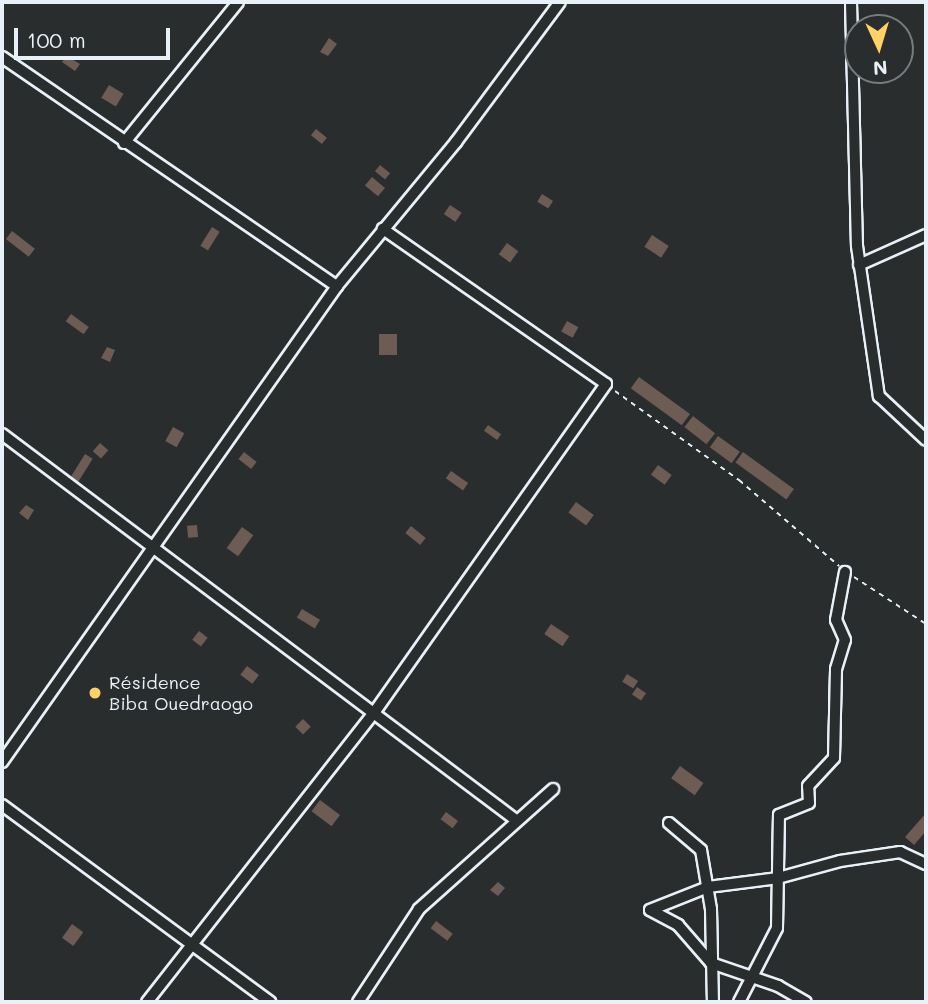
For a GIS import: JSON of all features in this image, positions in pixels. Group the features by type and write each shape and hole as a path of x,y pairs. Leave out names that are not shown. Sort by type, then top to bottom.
{"street":[{"path":"124,143 238,2"},
{"path":"2,762 337,286 560,2"},
{"path":"851,2 859,265 879,396 926,440"},
{"path":"2,57 124,143 337,286"},
{"path":"147,1002 190,942 376,710 606,384 383,229"},
{"path":"859,265 926,235"},
{"path":"2,434 376,710 516,820"},
{"path":"739,1002 777,928 779,816 809,803 808,786 834,758 836,669 845,640 836,620 845,572"},
{"path":"358,1002 419,909 553,789"},
{"path":"2,805 270,1002"},
{"path":"669,823 701,850 708,887 713,1002"},
{"path":"806,1002 778,986 711,963 678,925 650,910 708,887 778,878 900,852 926,864"}],"path":[{"path":"606,384 739,480 845,572 926,624"}],"building":[{"path":"329,38 337,44 328,56 320,52"},
{"path":"67,56 80,64 75,71 62,62"},
{"path":"109,85 124,94 116,107 101,98"},
{"path":"316,129 327,138 322,144 311,135"},
{"path":"380,165 390,173 385,179 375,171"},
{"path":"372,177 385,188 378,196 365,185"},
{"path":"542,194 553,201 548,209 537,202"},
{"path":"450,205 462,213 455,222 444,214"},
{"path":"212,227 220,232 208,250 200,246"},
{"path":"12,231 35,249 29,257 6,239"},
{"path":"652,235 669,246 661,258 644,247"},
{"path":"507,243 518,251 510,263 499,254"},
{"path":"71,314 89,327 84,334 66,321"},
{"path":"567,321 578,327 573,338 561,331"},
{"path":"379,334 397,334 397,355 379,355"},
{"path":"107,347 115,350 110,362 101,358"},
{"path":"639,377 690,414 682,425 631,388"},
{"path":"693,416 715,433 706,444 684,427"},
{"path":"488,425 501,434 497,440 484,431"},
{"path":"173,427 184,433 177,447 165,441"},
{"path":"718,436 740,452 732,463 710,447"},
{"path":"100,443 108,450 101,459 93,451"},
{"path":"244,452 257,462 251,469 238,459"},
{"path":"743,452 794,489 786,500 735,463"},
{"path":"85,454 93,459 78,482 71,477"},
{"path":"658,465 672,475 665,485 651,475"},
{"path":"451,471 468,483 463,490 446,478"},
{"path":"576,502 594,515 586,525 568,513"},
{"path":"26,505 34,510 28,520 19,513"},
{"path":"197,525 198,537 188,538 187,526"},
{"path":"411,526 426,538 420,545 405,533"},
{"path":"242,527 253,535 238,556 227,548"},
{"path":"302,609 320,620 315,628 297,618"},
{"path":"551,624 569,636 563,646 544,634"},
{"path":"199,631 208,638 201,646 192,640"},
{"path":"247,666 259,675 252,684 240,675"},
{"path":"627,674 638,681 633,689 622,682"},
{"path":"637,687 646,693 641,701 632,694"},
{"path":"303,719 311,727 303,735 295,727"},
{"path":"680,766 703,783 695,795 671,778"},
{"path":"320,800 340,815 332,826 312,811"},
{"path":"446,812 458,821 453,828 441,819"},
{"path":"926,813 926,831 914,845 905,837"},
{"path":"498,882 505,888 498,896 490,890"},
{"path":"436,921 453,934 447,941 431,928"},
{"path":"72,924 83,932 73,946 62,938"}],"place":[{"name":"Résidence Biba Ouedraogo","path":"95,693"}]}
